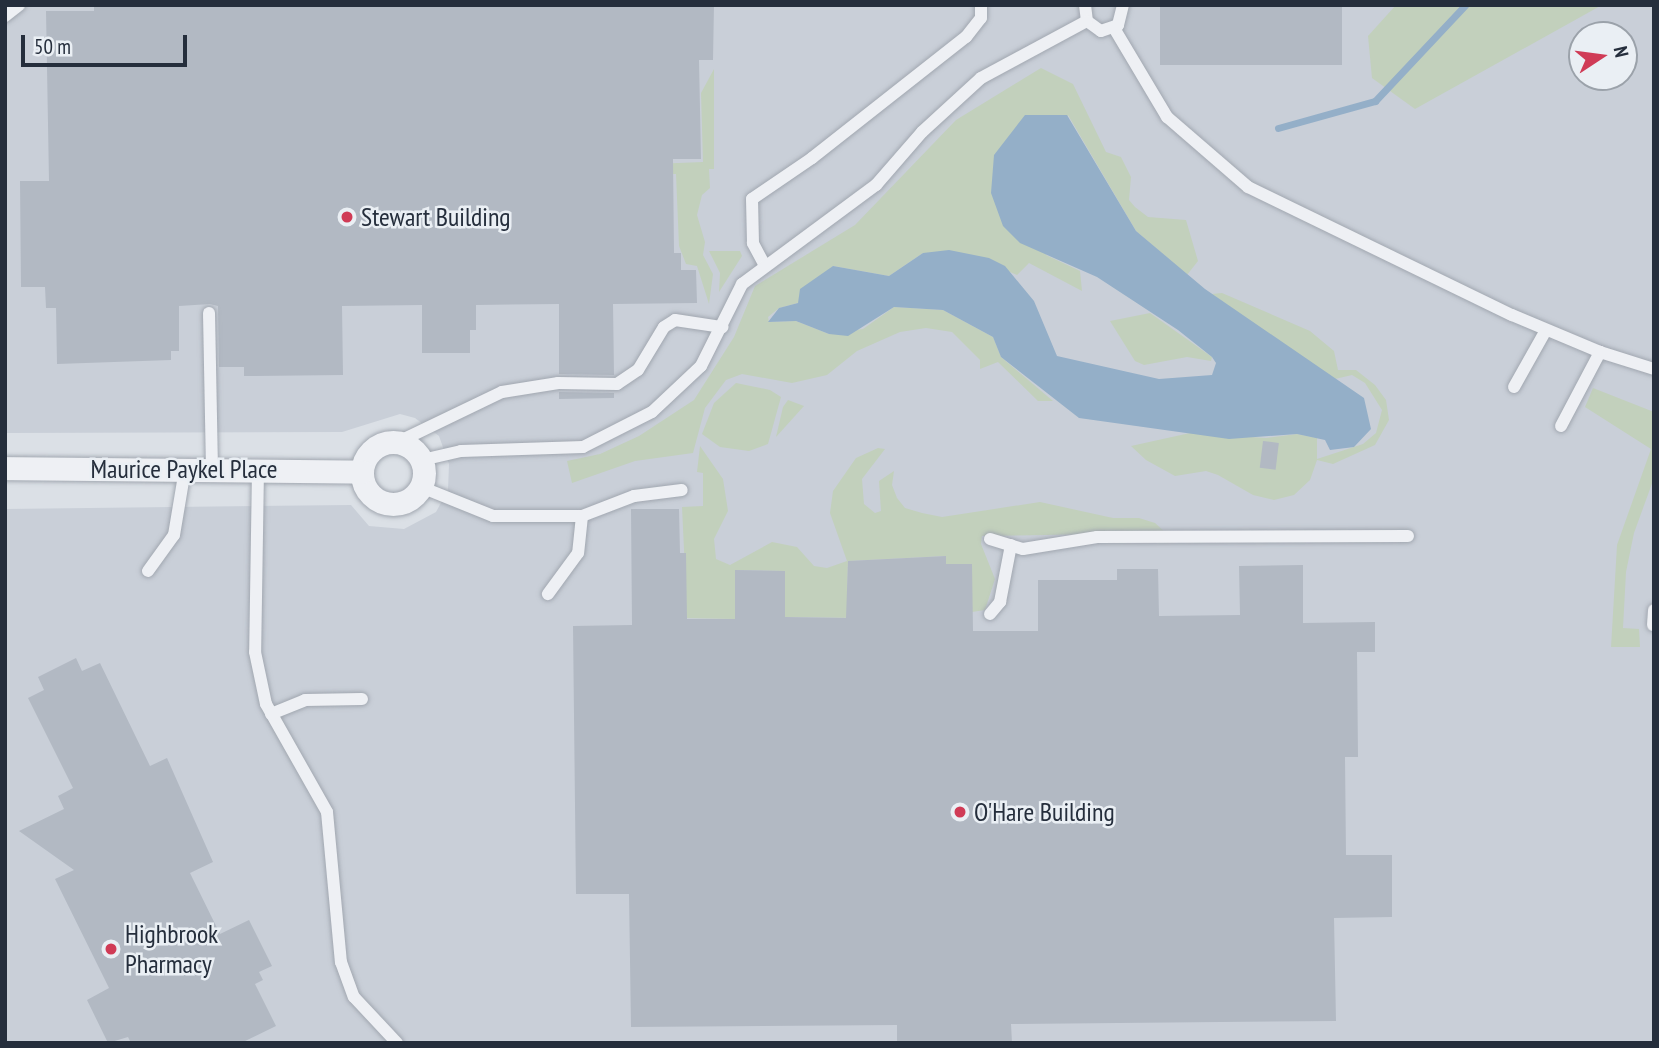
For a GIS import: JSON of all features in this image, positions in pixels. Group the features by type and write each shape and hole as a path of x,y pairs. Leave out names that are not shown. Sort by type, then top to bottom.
{"street":[{"path":"398,442 416,451 422,460 421,487 414,497 391,504 370,494 362,472 369,452 398,442"},
{"name":"Maurice Paykel Place","path":"5,468 362,472"}],"lane":[{"path":"5,16 19,5"},
{"path":"764,264 753,243 752,199 812,158 966,37 981,18 981,5"},
{"path":"1085,5 1087,21 1101,31 1114,28 1122,20 1123,5"},
{"path":"422,460 461,451 583,447 652,412 682,387 701,366 742,284 764,264 876,185 922,132 982,78 1087,21"},
{"path":"1114,28 1167,117 1248,187 1546,330 1600,352 1654,369"},
{"path":"209,313 212,469"},
{"path":"398,442 502,392 558,383 617,384 638,370 664,327 675,320 722,327"},
{"path":"1514,387 1546,330"},
{"path":"1561,426 1600,352"},
{"path":"148,571 174,535 185,469"},
{"path":"258,470 256,652 271,714 327,812 341,962 354,997 397,1043"},
{"path":"421,487 493,516 582,516 634,496 682,490"},
{"path":"548,593 578,553 582,516"},
{"path":"990,539 1023,549 1097,537 1408,536"},
{"path":"990,614 999,602 1011,545"},
{"path":"1653,625 1654,610"},
{"path":"271,714 305,699 362,699"}],"shaded area":[{"path":"5,5 1654,5 1654,1043 5,1043 5,509 351,505 369,526 404,529 436,512 448,490 449,464 439,436 415,418 400,414 342,432 5,433"}],"green space":[{"path":"1396,5 1602,5 1573,21 1568,21 1568,24 1415,109 1372,78 1368,36"},
{"path":"1041,68 1073,84 1106,152 1121,157 1131,177 1129,200 1135,207 1148,217 1186,220 1198,261 1187,275 1136,231 1068,115 1046,255 1080,271 1082,291 1029,263 1017,275 968,254 923,253 889,276 833,266 798,303 779,308 768,317 769,322 796,321 829,334 863,329 894,307 943,310 993,337 1001,357 1053,401 1038,401 998,362 980,369 980,360 952,332 926,328 900,332 857,351 827,375 792,383 742,374 726,380 705,408 693,453 635,461 572,483 567,461 600,454 639,436 694,400 734,337 755,286 855,225 956,120"},
{"path":"714,69 714,169 709,169 710,188 702,195 697,215 705,242 703,255 713,274 709,304 697,266 686,264 679,246 676,174 652,174 653,164 703,162 701,93"},
{"path":"709,251 740,251 742,256 719,292 720,273"},
{"path":"1222,293 1310,331 1334,351 1338,370 1356,370 1375,385 1386,400 1389,420 1375,445 1333,464 1317,460 1310,480 1294,495 1274,500 1253,495 1206,471 1175,476 1146,460 1131,446 1190,433 1266,438 1297,434 1317,438 1317,459 1363,444 1376,433 1382,410 1365,383 1352,375 1335,379 1320,371 1212,294"},
{"path":"1150,313 1212,357 1211,361 1187,357 1144,365 1135,361 1110,321"},
{"path":"736,383 770,390 781,397 768,444 749,451 720,447 702,434 714,403"},
{"path":"1593,388 1654,412 1654,478 1634,533 1626,572 1623,628 1639,629 1640,647 1611,647 1617,545 1651,449 1585,407"},
{"path":"788,400 804,406 776,437 783,407"},
{"path":"700,446 723,479 728,511 714,539 716,559 730,565 772,542 797,547 814,566 827,568 847,561 830,513 833,491 856,458 878,448 885,449 862,479 864,504 875,513 881,511 879,481 894,471 892,485 897,498 905,508 922,513 942,517 1040,502 1113,518 1139,518 1155,523 1166,533 982,536 981,544 995,579 985,610 972,612 972,565 946,564 945,556 848,561 847,602 861,618 785,617 785,571 736,570 735,619 681,618 686,592 682,507 703,506 703,473 697,472"}],"water":[{"path":"1025,115 1067,115 1136,231 1205,289 1364,398 1371,429 1354,447 1330,450 1325,440 1297,434 1229,439 1079,418 1001,357 993,337 943,310 894,307 848,336 829,334 796,321 768,322 779,308 798,303 800,289 833,266 889,276 923,253 949,250 989,258 1005,266 1034,301 1057,356 1159,379 1212,375 1216,363 1212,357 1178,330 1097,277 1020,243 1003,226 991,193 994,155"}],"building":[{"name":"Stewart Building","path":"94,5 714,5 713,60 699,60 701,159 673,159 674,253 681,253 681,270 696,270 697,303 613,304 614,375 559,374 559,304 476,305 476,330 470,330 470,353 422,353 422,305 342,306 343,375 244,376 244,367 219,367 218,306 210,304 179,306 179,351 171,351 171,360 57,364 56,308 46,308 45,287 21,287 20,181 49,181 46,11 94,11"},
{"path":"1160,5 1342,5 1342,65 1160,65"},
{"path":"559,392 614,393 614,398 559,399"},
{"path":"1263,441 1279,443 1276,470 1260,468"},
{"name":"O'Hare Building","path":"631,509 679,509 680,553 686,553 687,619 735,619 735,570 785,571 785,617 846,618 848,561 946,556 946,564 972,564 973,631 1038,631 1038,580 1117,580 1117,569 1158,569 1159,616 1240,615 1239,566 1303,565 1303,623 1375,622 1375,652 1357,652 1358,757 1345,757 1346,855 1392,855 1392,917 1334,918 1336,1021 1011,1024 1012,1043 897,1043 897,1025 631,1027 629,894 576,894 573,626 632,625"},
{"path":"76,658 82,671 100,663 150,766 167,758 213,862 190,873 220,934 249,920 272,966 259,972 263,980 255,984 276,1026 241,1043 131,1043 128,1037 108,1043 87,1000 109,988 55,879 74,870 19,831 64,809 58,796 73,788 28,698 44,690 38,677"}],"waterway":[{"path":"1278,128 1375,101 1465,5"}],"place":[{"name":"Stewart Building","path":"347,217"},
{"name":"O'Hare Building","path":"960,812"},
{"name":"Highbrook Pharmacy","path":"111,949"}]}
